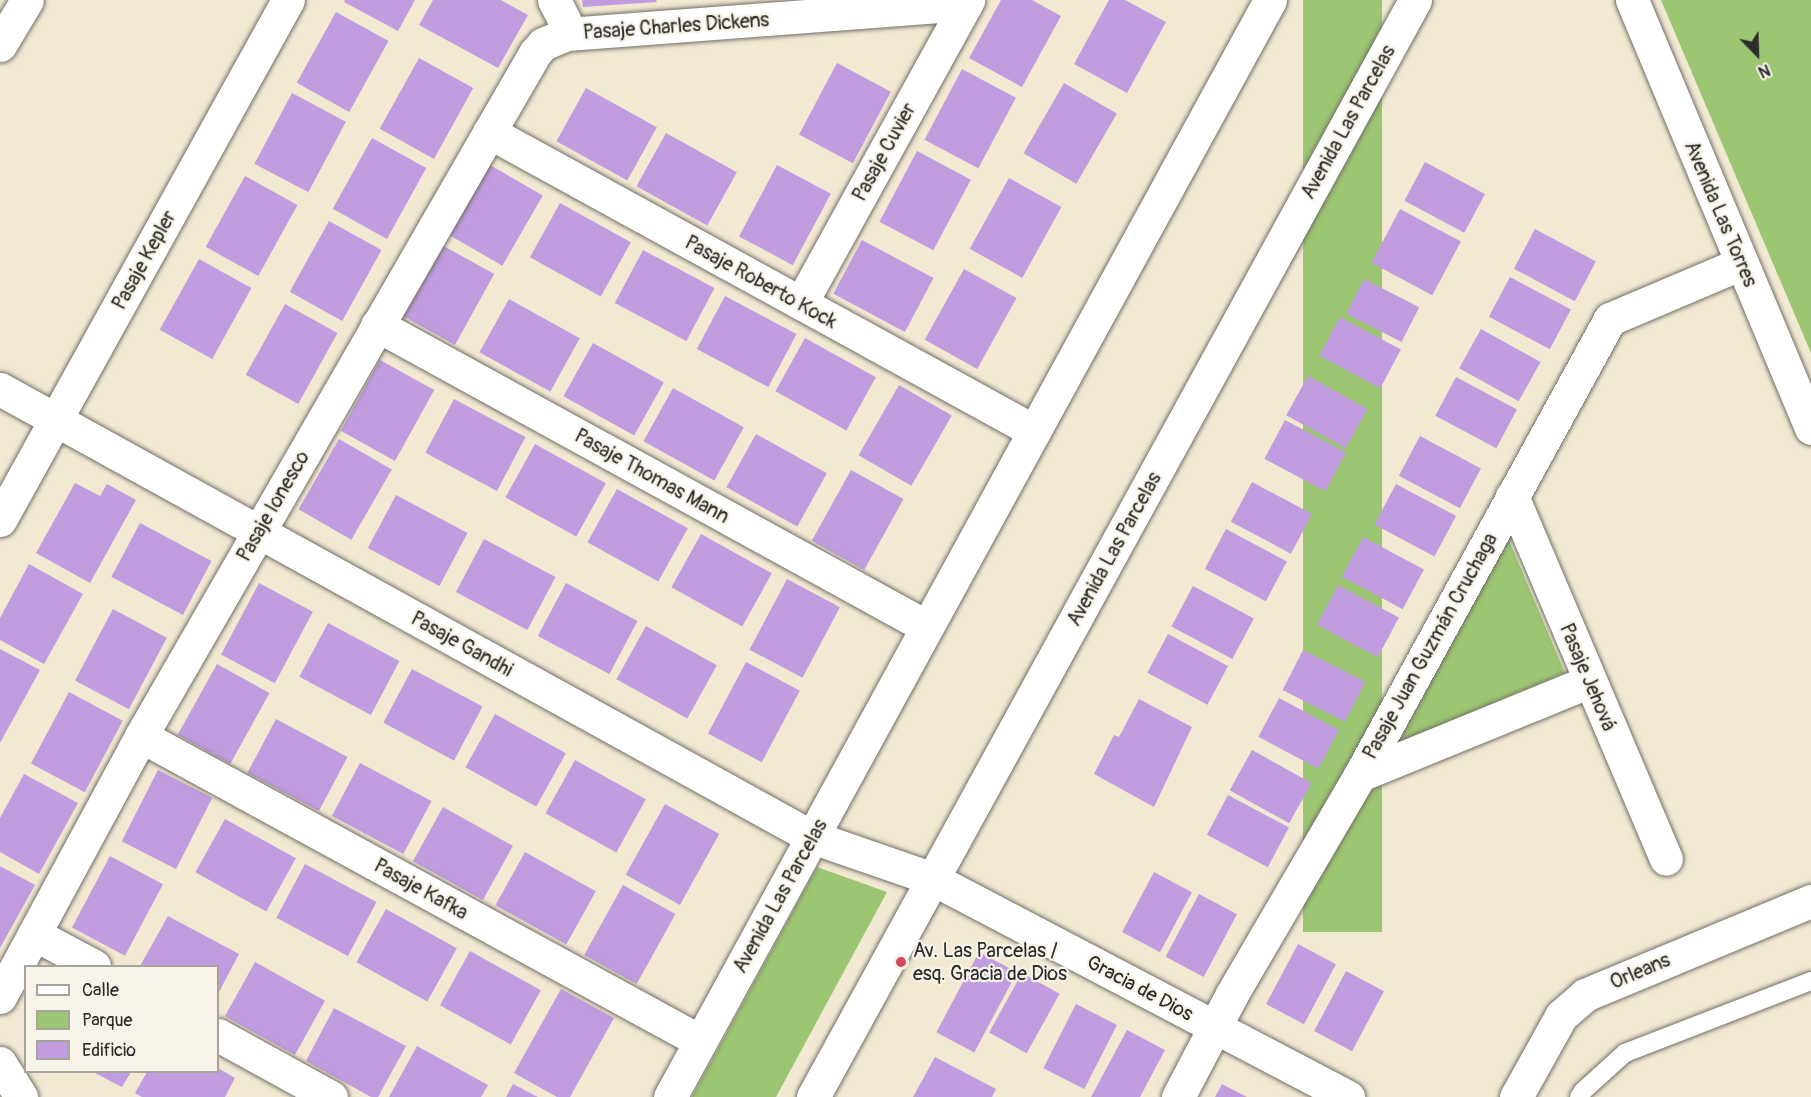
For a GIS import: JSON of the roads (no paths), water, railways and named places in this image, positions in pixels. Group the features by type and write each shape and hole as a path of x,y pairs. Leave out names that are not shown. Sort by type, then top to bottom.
{"street":[{"path":"0,45 27,0"},
{"name":"Pasaje Kepler","path":"0,520 288,0"},
{"name":"Pasaje Charles Dickens","path":"554,0 564,20 567,34 967,2"},
{"name":"Avenida Las Parcelas","path":"670,1097 1270,0"},
{"name":"Avenida Las Parcelas","path":"813,1097 1415,0"},
{"name":"Avenida Las Torres","path":"1632,0 1811,428"},
{"name":"Pasaje Cuvier","path":"801,303 967,2"},
{"name":"Pasaje Ionesco","path":"0,997 141,736 535,53 543,44 567,34"},
{"name":"Pasaje Roberto Kock","path":"489,132 1034,431"},
{"name":"Pasaje Juan Guzmán Cruchaga","path":"1178,1097 1360,775 1610,319 1742,263"},
{"name":"Pasaje Thomas Mann","path":"377,325 927,627"},
{"name":"Pasaje Gandhi","path":"0,389 812,837 933,879"},
{"name":"Pasaje Jehová","path":"1512,496 1666,859"},
{"path":"1360,775 1590,681"},
{"name":"Pasaje Kafka","path":"141,736 700,1041"},
{"name":"Gracia de Dios","path":"933,879 1348,1097"},
{"name":"Orleans","path":"1516,1097 1561,1016 1585,995 1811,901"},
{"path":"34,934 92,965"},
{"path":"219,1036 331,1097"},
{"path":"0,1063 21,1097"}],"lane":[{"path":"1579,1097 1625,1053 1811,981"}],"place":[{"name":"Av. Las Parcelas / esq. Gracia de Dios","path":"901,962"}]}
